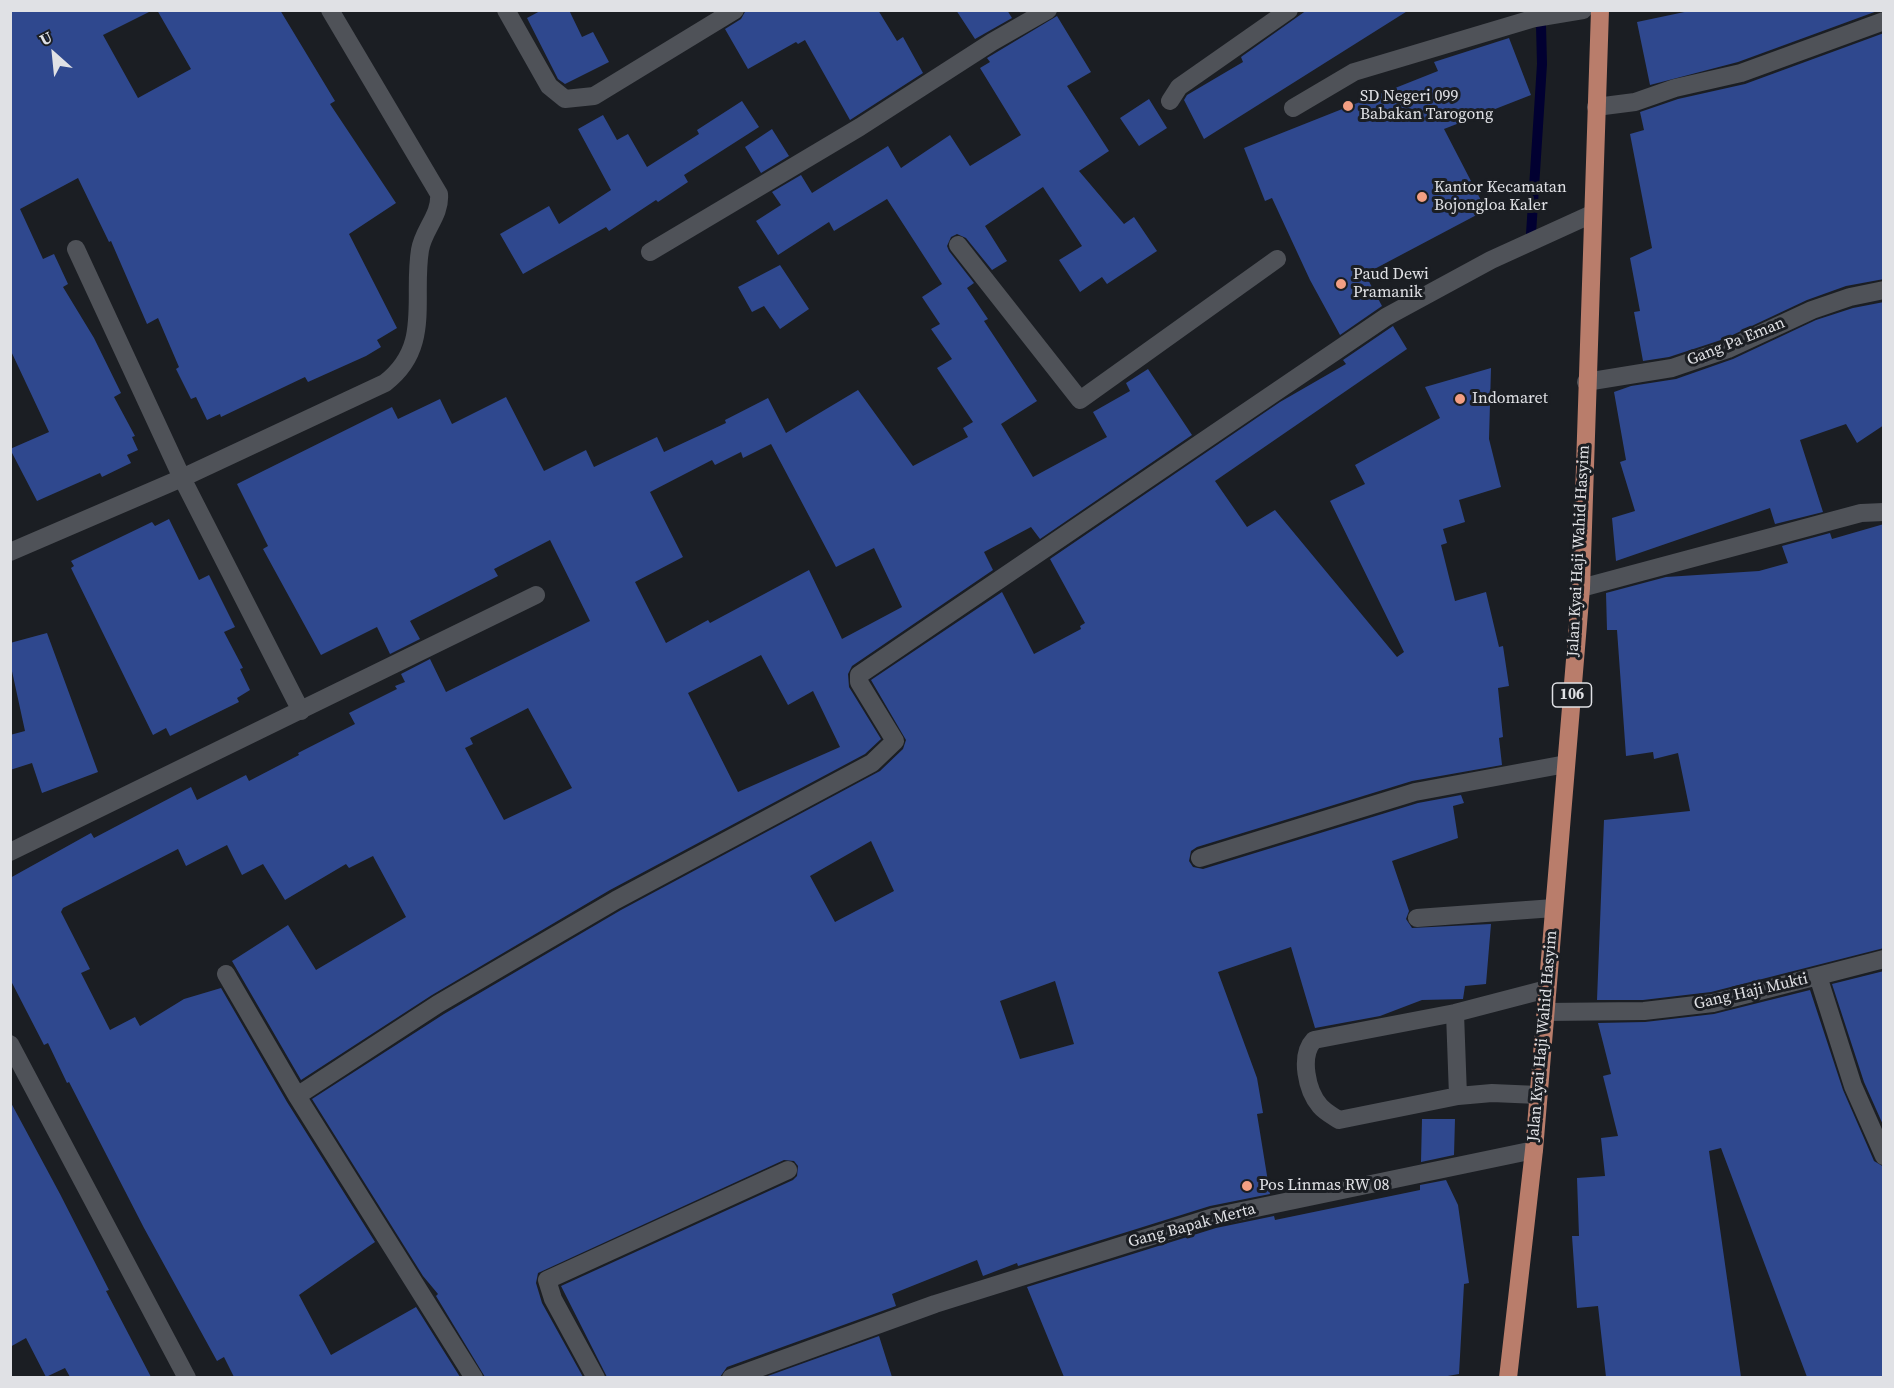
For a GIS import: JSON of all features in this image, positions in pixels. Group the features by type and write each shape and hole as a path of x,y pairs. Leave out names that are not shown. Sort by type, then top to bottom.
{"main road":[{"name":"Jalan Kyai Haji Wahid Hasyim","path":"1508,1377 1534,1150 1581,588 1600,10"}],"street":[{"path":"10,552 182,478 385,383 400,371 410,354 417,328 420,248 439,208 440,194 330,10"},
{"path":"506,10 549,86 564,99 594,96 735,10"},
{"path":"650,252 860,127 992,42 1048,10"},
{"path":"1170,101 1179,87 1290,10"},
{"path":"1293,108 1354,72 1535,18 1583,10"},
{"path":"1596,107 1635,102 1675,88 1741,73 1884,21"},
{"path":"297,1096 438,1004 616,900 872,763 895,741 859,682 859,675 1386,317 1491,260 1592,214"},
{"path":"958,245 1080,400 1277,259"},
{"path":"76,249 182,478 301,711"},
{"name":"Gang Pa Eman","path":"1586,382 1672,368 1728,349 1812,310 1850,297 1884,290"},
{"path":"1581,588 1862,513 1884,512"},
{"path":"10,852 536,595"},
{"path":"1200,858 1415,792 1566,764"},
{"path":"1417,918 1554,908"},
{"name":"Gang Haji Mukti","path":"1545,1012 1624,1012 1691,1007 1884,958"},
{"path":"226,974 297,1096 474,1377"},
{"path":"1818,976 1854,1086 1884,1156"},
{"path":"1538,1095 1492,1093 1458,1096 1339,1120 1320,1106 1310,1088 1306,1055 1308,1047 1314,1040 1455,1013 1547,989"},
{"path":"1455,1013 1458,1096"},
{"path":"10,1044 187,1377"},
{"name":"Gang Bapak Merta","path":"731,1377 994,1285 1213,1217 1534,1150"},
{"path":"596,1377 553,1299 547,1280 788,1170"}],"building":[{"path":"10,10 153,10 103,35 138,98 191,69 157,10 280,10 335,101 330,104 396,203 349,234 397,328 377,340 381,347 308,382 305,377 221,417 220,414 207,420 196,397 191,399 176,369 179,367 158,318 147,324 111,241 109,242 78,178 20,209 43,259 54,254 68,284 63,287 94,338 121,393 114,397 135,436 132,437 138,450 127,455 131,463 102,477 100,473 37,501 10,449 49,432 10,349"},
{"path":"542,10 569,10 582,37 593,32 609,62 565,84 558,79 527,18"},
{"path":"746,10 878,10 897,41 903,37 923,73 850,120 805,40 798,44 796,42 748,69 725,29 741,19"},
{"path":"956,10 1007,10 1012,18 975,39"},
{"path":"1307,10 1409,10 1204,139 1184,100 1187,95 1243,62 1241,57"},
{"path":"1694,10 1880,10 1738,62 1650,85 1637,22"},
{"path":"1057,16 1091,72 1067,86 1109,151 1079,171 1124,224 1134,217 1157,251 1107,284 1102,277 1080,292 1059,260 1082,246 1043,187 985,226 1007,261 992,270 966,238 957,234 951,237 947,246 974,283 967,288 988,319 984,321 1037,401 1001,424 1033,477 1107,437 1093,412 1130,391 1126,383 1148,369 1192,435 1040,539 1031,527 984,552 993,570 852,666 848,674 849,687 881,739 865,754 610,890 432,995 301,1080 232,961 288,925 316,970 406,917 373,856 349,868 346,864 285,900 263,864 242,875 227,845 186,866 178,849 63,908 61,912 90,969 81,973 110,1030 135,1017 140,1026 184,999 221,988 287,1102 375,1242 299,1295 331,1355 416,1307 460,1377 234,1377 224,1357 217,1361 144,1228 48,1043 44,1045 10,979 10,878 91,833 94,838 191,787 197,800 246,775 249,781 299,755 298,753 355,724 349,713 397,689 395,686 405,682 401,674 430,659 446,692 590,621 550,540 494,569 498,576 410,621 420,639 390,654 377,627 321,655 263,549 268,546 237,484 392,407 398,419 440,399 452,424 506,397 544,471 586,450 594,467 657,437 664,452 726,423 725,420 768,398 786,433 858,390 913,466 968,437 963,428 973,422 937,368 952,359 931,329 940,324 922,297 942,284 887,199 834,231 829,222 778,255 756,221 781,205 772,192 801,175 812,193 888,146 901,168 950,135 970,166 1021,135 980,68 990,62 987,58","holes":["771,444 836,567 874,548 902,607 842,639 809,570 710,623 708,620 666,643 635,582 683,557 650,492 712,460 715,465 741,452 743,458","761,655 788,705 813,691 840,747 738,792 688,693","528,708 572,788 504,820 465,748 473,744 470,738"]},
{"path":"1884,33 1884,279 1846,286 1807,300 1724,339 1669,357 1643,361 1634,312 1640,311 1630,258 1652,248 1630,134 1644,130 1640,112 1678,99 1745,84"},
{"path":"1509,38 1531,95 1444,129 1486,210 1365,274 1382,306 1340,335 1310,280 1272,198 1265,201 1244,148 1438,71 1434,62"},
{"path":"1149,99 1167,128 1139,146 1120,118"},
{"path":"742,101 759,127 684,175 688,182 658,202 656,200 609,231 606,227 523,274 500,234 549,206 559,224 611,190 578,129 603,115 617,140 628,134 647,167 699,134 697,130"},
{"path":"772,129 789,156 761,173 745,147"},
{"path":"780,265 809,309 780,329 764,306 752,312 738,287"},
{"path":"1884,302 1884,425 1857,443 1846,424 1800,440 1823,512 1775,524 1770,508 1616,561 1612,518 1635,511 1620,462 1626,460 1614,392 1631,386 1676,379 1733,359 1816,320 1853,308"},
{"path":"1393,326 1407,349 1215,481 1247,527 1275,510 1397,657 1404,652 1330,501 1365,484 1355,465 1440,418 1425,387 1491,368 1489,439 1501,487 1459,500 1465,522 1443,529 1447,543 1441,545 1455,601 1486,592 1499,647 1503,646 1509,686 1498,688 1503,737 1499,738 1502,765 1412,781 1197,847 1191,851 1189,861 1193,867 1203,869 1418,803 1461,795 1464,803 1453,806 1458,838 1392,861 1409,911 1406,919 1412,928 1491,924 1486,984 1465,986 1463,999 1422,1000 1380,1016 1315,1028 1291,947 1218,972 1257,1078 1263,1113 1257,1114 1270,1194 1210,1206 1018,1266 1017,1263 983,1276 977,1260 892,1294 896,1306 727,1367 720,1377 607,1377 561,1286 793,1180 797,1176 798,1166 794,1161 784,1160 538,1273 536,1283 542,1303 583,1377 485,1377 436,1296 438,1294 423,1276 312,1099 444,1014 621,910 880,771 903,749 906,740 871,680 1002,592 1034,654 1081,629 1080,626 1085,623 1050,559 1280,402 1346,364 1343,360","holes":["871,841 894,891 835,922 810,876","1055,981 1074,1044 1020,1059 1000,1001"]},
{"path":"169,519 199,580 209,575 235,627 224,632 243,668 240,669 250,690 237,698 239,702 170,736 166,728 153,735 71,568 74,566 71,561 152,522 155,526"},
{"path":"1884,524 1884,948 1711,992 1643,1000 1597,1000 1604,820 1690,811 1678,753 1654,759 1653,752 1626,756 1617,630 1607,630 1606,593 1666,577 1759,571 1788,563 1782,546 1830,533 1832,539"},
{"path":"47,633 98,772 42,793 32,763 10,770 10,735 25,731 10,662 10,643"},
{"path":"1884,971 1884,1127 1864,1082 1832,984"},
{"path":"1810,990 1843,1090 1874,1161 1884,1167 1884,1377 1807,1377 1721,1148 1709,1151 1741,1377 1606,1377 1598,1306 1577,1308 1572,1236 1579,1236 1577,1178 1605,1176 1601,1138 1618,1136 1603,1076 1611,1074 1598,1023 1645,1022 1714,1014"},
{"path":"10,1101 60,1194 109,1290 106,1291 151,1377 70,1377 65,1368 46,1377 26,1338 10,1347"},
{"path":"1422,1119 1455,1119 1454,1155 1421,1162"},
{"path":"1446,1180 1458,1205 1469,1283 1464,1284 1459,1374 1442,1377 1064,1377 1027,1287 1216,1228 1274,1216 1275,1220 1420,1190 1420,1185"},
{"path":"879,1336 892,1377 765,1377"}],"waterway":[{"path":"1531,234 1542,64 1541,25"}],"place":[{"name":"SD Negeri 099 Babakan Tarogong","path":"1348,106"},
{"name":"Kantor Kecamatan Bojongloa Kaler","path":"1422,197"},
{"name":"Paud Dewi Pramanik","path":"1341,284"},
{"name":"Indomaret","path":"1460,399"},
{"name":"Pos Linmas RW 08","path":"1247,1186"}]}
